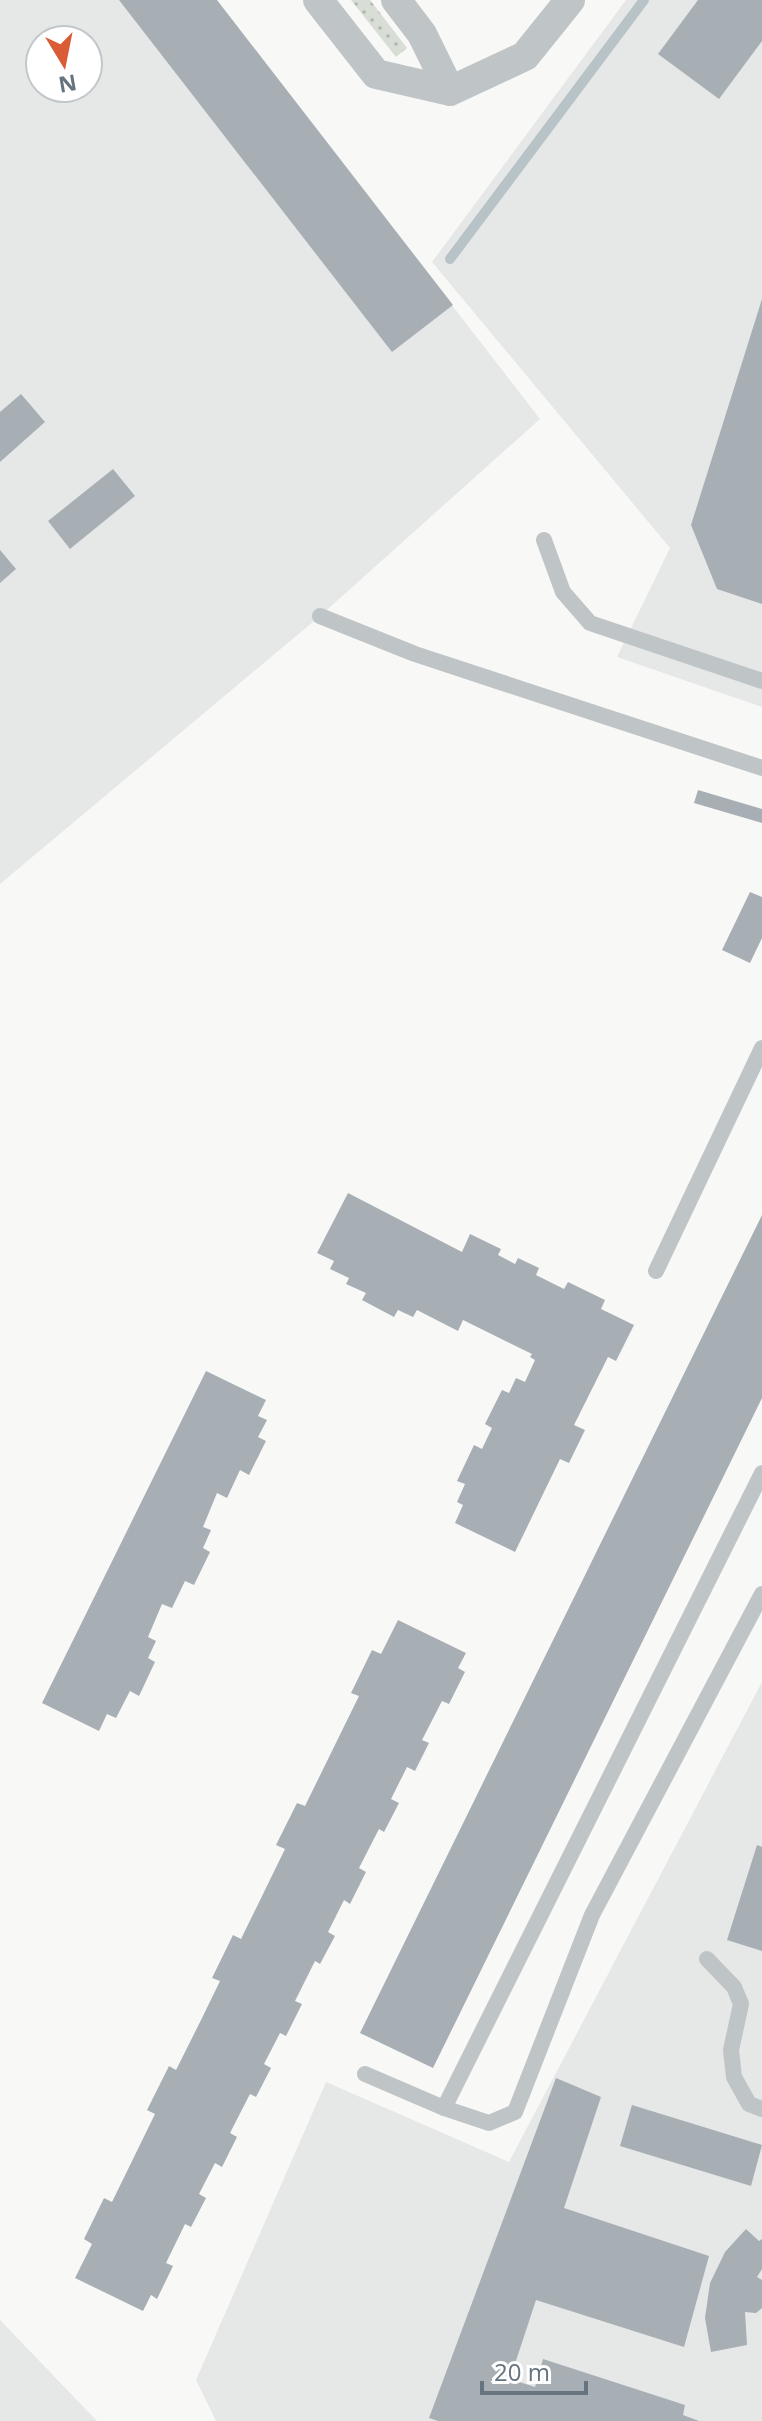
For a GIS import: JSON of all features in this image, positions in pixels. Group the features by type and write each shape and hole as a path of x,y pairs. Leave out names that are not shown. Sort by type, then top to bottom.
{"street":[{"path":"318,0 376,74 450,91 525,56 570,0"},
{"path":"396,0 422,34 450,91"}],"lane":[{"path":"544,540 563,592 590,623 762,681"},
{"path":"320,616 415,654 762,768"},
{"path":"656,1271 762,1048"},
{"path":"444,2108 762,1473"},
{"path":"365,2074 444,2108 489,2123 515,2112 592,1915 762,1594"},
{"path":"707,1959 734,1987 741,2004 731,2050 734,2077 749,2104 762,2109"}],"shaded area":[{"path":"0,0 216,0 540,419 320,616 0,884"},
{"path":"351,0 370,0 407,48 396,57"},
{"path":"626,0 762,0 762,707 617,657 670,548 432,262"},
{"path":"762,1682 762,2421 216,2421 196,2380 326,2082 509,2162"},
{"path":"0,2320 97,2421 0,2421"}],"building":[{"path":"119,0 217,0 453,305 392,352"},
{"path":"698,0 762,0 762,41 719,99 658,54"},
{"path":"762,299 762,604 717,589 691,525"},
{"path":"21,394 45,422 0,462 0,412"},
{"path":"113,469 135,496 70,549 48,521"},
{"path":"0,550 16,569 0,583"},
{"path":"698,790 762,809 762,823 694,803"},
{"path":"750,892 762,897 762,938 750,963 722,950"},
{"path":"348,1193 462,1252 470,1234 501,1249 498,1255 515,1264 518,1258 539,1268 536,1275 564,1289 568,1282 605,1300 601,1309 634,1325 616,1361 608,1357 574,1425 585,1430 569,1463 560,1459 515,1552 455,1523 463,1505 457,1502 465,1484 457,1481 474,1445 482,1449 492,1428 485,1424 502,1390 509,1393 516,1378 525,1382 535,1360 530,1357 532,1354 463,1320 458,1331 417,1310 413,1317 398,1310 394,1317 362,1300 366,1293 346,1284 349,1278 330,1269 334,1261 317,1253"},
{"path":"762,1215 762,1398 433,2068 360,2033"},
{"path":"206,1371 266,1400 258,1416 267,1420 258,1437 266,1441 249,1475 240,1470 227,1498 217,1493 203,1527 211,1530 203,1548 210,1552 194,1585 185,1581 172,1608 162,1604 148,1637 156,1641 148,1658 155,1662 139,1696 130,1691 116,1718 107,1714 99,1731 42,1703"},
{"path":"398,1620 466,1653 458,1668 465,1672 449,1704 442,1701 422,1740 429,1743 415,1771 407,1767 391,1799 399,1803 384,1832 379,1829 359,1868 366,1872 350,1904 344,1900 328,1932 335,1936 320,1964 315,1961 295,2001 302,2004 286,2036 280,2033 264,2064 271,2068 256,2097 250,2094 230,2133 237,2137 222,2167 215,2163 199,2194 206,2198 191,2227 185,2224 166,2263 173,2266 157,2299 151,2295 143,2311 75,2278 92,2244 84,2239 104,2198 112,2202 155,2114 147,2110 169,2066 176,2070 220,1981 212,1978 233,1935 241,1939 285,1849 276,1845 297,1803 305,1806 359,1696 351,1693 372,1650 381,1654"},
{"path":"757,1845 762,1847 762,1951 727,1940"},
{"path":"556,2078 601,2097 564,2208 709,2256 684,2347 536,2300 510,2379 535,2387 543,2359 685,2405 683,2415 699,2421 438,2421 429,2418"},
{"path":"632,2105 762,2145 751,2186 620,2146"},
{"path":"746,2229 759,2241 762,2239 762,2269 757,2277 762,2280 762,2308 756,2313 745,2312 747,2345 711,2352 705,2318 710,2283 725,2252"}],"waterway":[{"path":"450,259 644,0"}]}
